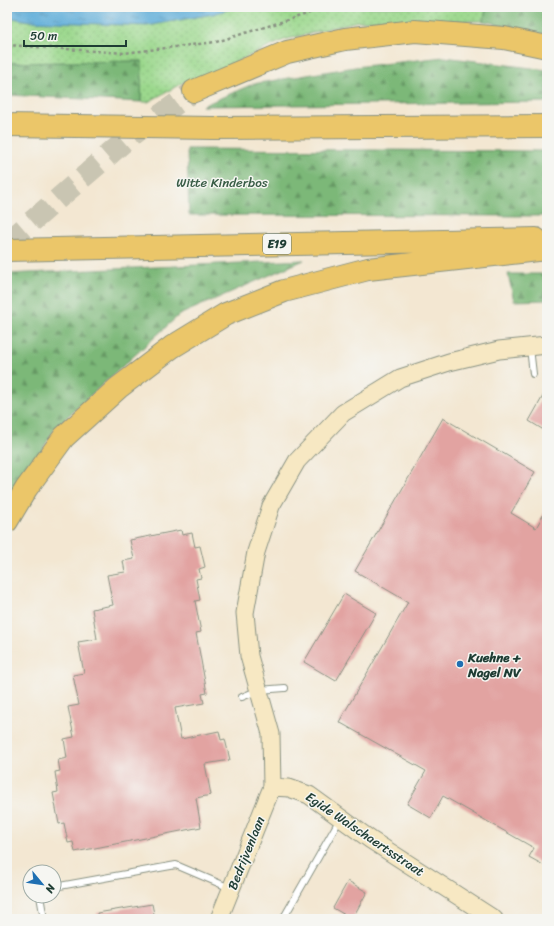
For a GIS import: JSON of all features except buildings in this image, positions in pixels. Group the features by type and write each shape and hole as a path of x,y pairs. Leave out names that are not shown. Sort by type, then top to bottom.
{"highway":[{"path":"194,90 288,52 345,39 415,30 504,38 547,47"},
{"path":"7,125 235,128 547,126"},
{"name":"E19","path":"7,250 547,238"},
{"path":"7,521 26,489 64,437 118,388 172,347 226,314 284,291 368,269 547,249"}],"main road":[{"path":"272,787 271,734 249,656 245,613 256,552 271,506 297,462 343,413 400,378 499,350 547,345"},
{"name":"Egide Walschaertsstraat","path":"272,787 289,788 309,795 371,840 490,918"},
{"name":"Bedrijvenlaan","path":"219,919 272,787"}],"lane":[{"path":"530,347 533,374"},
{"path":"242,697 259,690 285,688"},
{"path":"283,919 340,817"},
{"path":"62,886 176,865 231,889"},
{"path":"41,904 44,919"}],"path":[{"path":"7,45 124,53 216,42 307,14 322,7"}],"green space":[{"path":"229,7 487,7 483,21 358,21 284,40 190,83 188,80 148,102 141,102 142,61 7,63 7,17 30,21"},
{"path":"487,7 547,7 547,35 483,21"},
{"path":"444,57 547,70 547,102 202,106 253,84 355,67"},
{"path":"142,61 141,102 7,95 7,63"},
{"name":"Witte Kinderbos","path":"187,149 547,151 547,216 189,215"},
{"path":"304,260 179,315 56,427 7,508 7,274"},
{"path":"508,274 547,274 547,300 514,301"}],"water":[{"path":"7,7 237,7 213,14 147,26 30,21 7,17"}],"tunnel":[{"path":"7,243 126,140 194,91"}],"place":[{"name":"Kuehne + Nagel NV","path":"460,664"}]}
